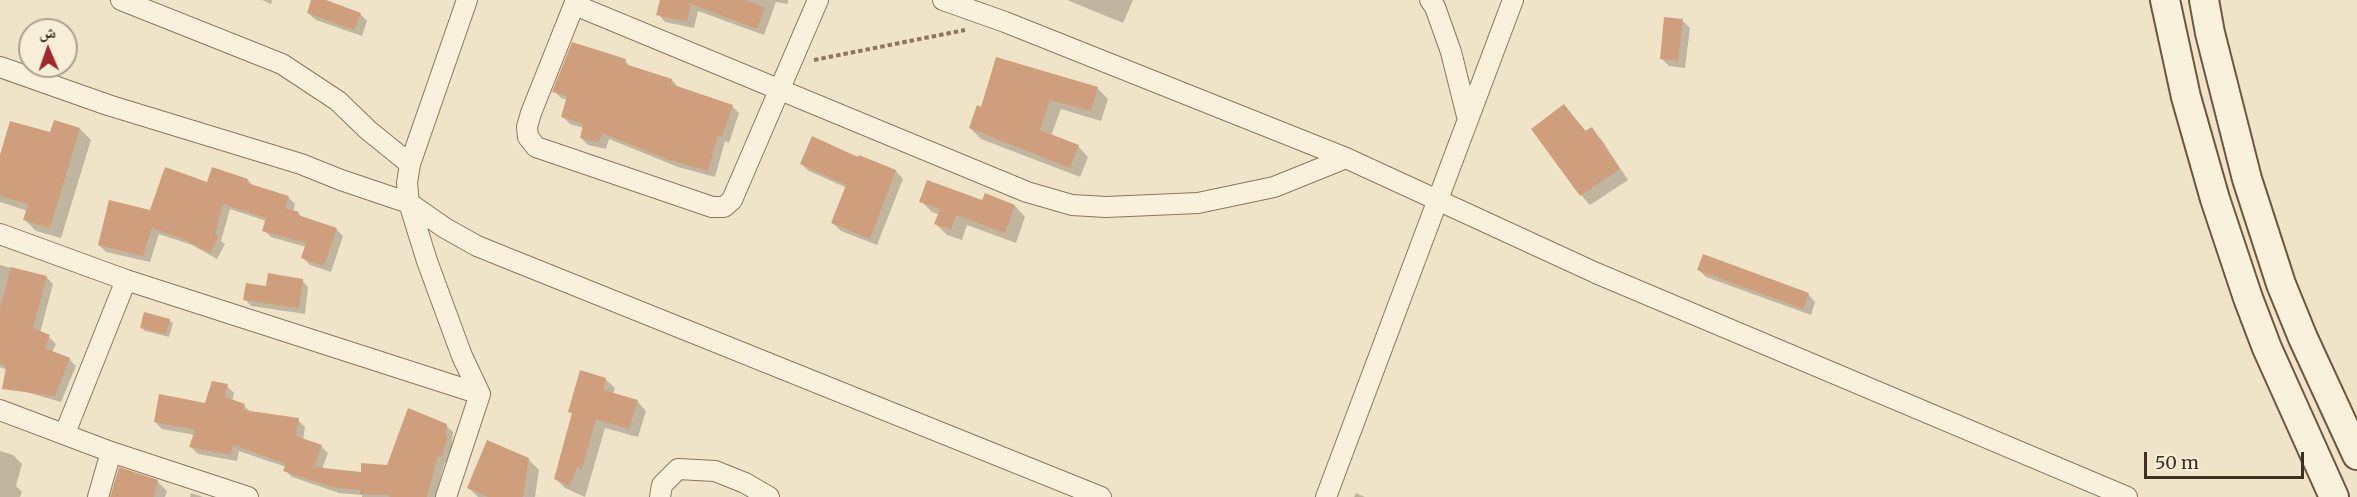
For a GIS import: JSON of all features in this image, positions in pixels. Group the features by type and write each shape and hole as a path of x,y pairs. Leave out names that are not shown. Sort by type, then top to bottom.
{"main road":[{"path":"2165,0 2174,44 2215,199 2248,298 2267,348 2334,497"},
{"path":"2204,0 2210,33 2247,179 2281,284 2303,338 2357,455"},
{"path":"2174,44 2210,33"}],"street":[{"path":"121,0 282,64 338,101 368,130 410,164"},
{"path":"446,497 480,394 446,314 409,203 407,183 410,164 467,0"},
{"path":"818,0 779,88 732,200 724,207 712,207 536,147 528,137 527,127 531,113 575,2 779,88 1027,192 1072,205 1106,207 1198,203 1274,187 1346,158"},
{"path":"944,0 1005,22 1346,158 1596,273 2127,497"},
{"path":"1430,0 1435,7 1451,52 1468,120"},
{"path":"1326,497 1439,202 1513,0"},
{"path":"0,67 108,105 302,164 409,203 477,246 1101,497"},
{"path":"0,234 126,280 480,394"},
{"path":"65,433 126,280"},
{"path":"0,410 111,452 248,497"},
{"path":"98,497 111,452"},
{"path":"660,497 662,485 678,469 715,471 745,483 769,497"}],"path":[{"path":"789,65 1005,22"}],"building":[{"path":"311,0 326,0 361,13 354,30 307,13"},
{"path":"660,0 744,0 765,7 757,29 691,4 687,22 656,15"},
{"path":"1664,17 1683,19 1678,61 1660,59"},
{"path":"572,42 626,59 625,64 672,79 671,84 733,105 722,137 718,135 708,171 669,160 602,133 599,143 580,138 583,124 561,117 567,96 552,92"},
{"path":"996,57 1098,87 1091,111 1050,100 1040,130 1079,145 1070,168 969,128 977,105 981,107"},
{"path":"1564,104 1585,131 1592,127 1620,169 1580,196 1531,129"},
{"path":"54,120 80,128 50,228 23,220 28,204 0,196 0,155 10,121 50,132"},
{"path":"812,136 858,157 859,155 896,170 870,239 831,223 846,185 800,164"},
{"path":"165,167 207,182 212,167 248,179 247,183 289,196 285,208 299,212 298,215 337,228 324,266 301,258 306,243 262,231 266,218 223,204 215,234 219,236 210,253 183,239 152,228 143,256 98,245 109,200 150,210"},
{"path":"927,180 982,200 985,193 1015,205 1005,233 956,215 951,230 934,224 940,209 919,202"},
{"path":"1703,254 1809,293 1803,309 1697,270"},
{"path":"11,267 47,276 33,328 50,335 45,348 70,358 55,396 2,389 6,367 0,364 0,308"},
{"path":"268,273 303,279 299,308 243,300 246,283 266,286"},
{"path":"144,312 170,319 166,334 140,328"},
{"path":"580,370 606,378 603,390 638,400 629,429 596,419 582,469 577,468 569,486 554,479 572,413 568,412"},
{"path":"212,381 228,384 225,397 245,404 243,410 299,418 296,436 322,445 314,467 361,472 361,463 387,465 408,408 447,424 445,435 448,436 442,457 438,456 427,497 360,494 360,490 331,487 283,471 286,464 233,445 231,455 189,447 195,430 154,422 159,394 205,403"},
{"path":"487,440 529,458 523,497 488,497 467,488"},
{"path":"119,467 158,480 154,497 110,497"}]}
